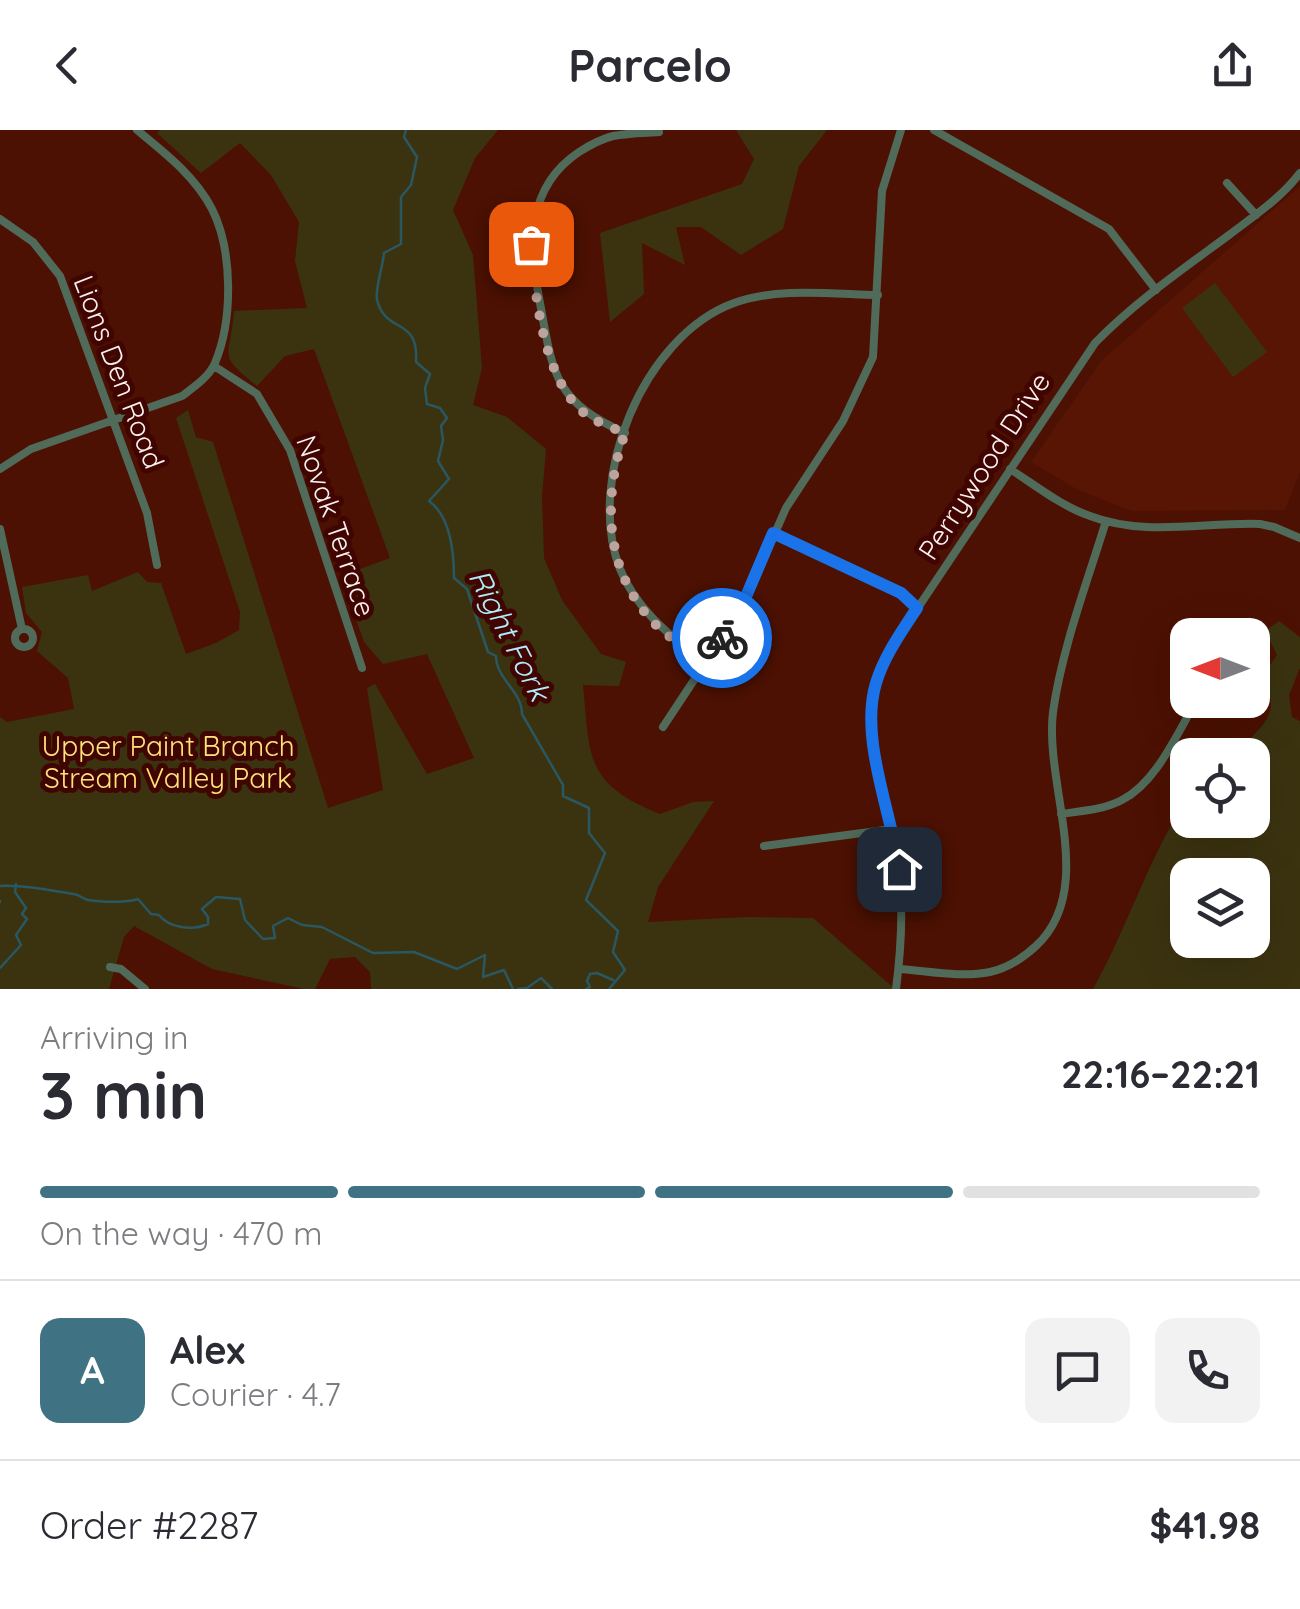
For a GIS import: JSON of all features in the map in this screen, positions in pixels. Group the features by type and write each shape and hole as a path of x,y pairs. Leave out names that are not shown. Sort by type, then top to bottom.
{"street":[{"path":"0,469 31,449 182,396 214,366 226,320 225,249 220,228 212,208 192,180 137,130"},
{"path":"663,727 742,606 786,508 844,421 865,380 873,357 882,191 901,130"},
{"path":"934,130 1109,228 1156,290"},
{"path":"625,433 584,413 563,390 551,365 531,244 535,208 563,163 592,144 613,136 659,132"},
{"name":"Perrywood Drive","path":"896,989 901,891 873,740 872,702 876,682 894,645 1094,343 1116,320 1289,188 1300,173"},
{"path":"1227,184 1256,215"},
{"name":"Lions Den Road","path":"0,219 32,242 60,276 147,513 157,565"},
{"path":"706,664 656,625 635,598 620,570 609,520 615,461 656,363 685,332 714,312 764,296 878,295"},
{"name":"Novak Terrace","path":"214,366 257,394 290,450 362,668"},
{"path":"1010,469 1066,505 1106,521 1152,528 1260,524 1300,538"},
{"path":"899,969 965,974 994,971 1022,959 1045,938 1060,912 1067,884 1055,776 1053,714 1106,521"},
{"path":"0,529 22,629"},
{"path":"773,533 901,593 917,608"},
{"path":"1060,814 1102,808 1137,790 1186,718"},
{"path":"764,846 892,829"},
{"path":"110,967 122,969 145,989"}],"shaded area":[{"path":"1300,186 1300,472 1285,510 1132,511 1078,490 1031,462 1101,361"}],"green space":[{"name":"Upper Paint Branch Stream Valley Park","path":"498,130 475,158 453,210 473,255 482,368 473,405 507,417 546,449 542,496 544,558 562,600 601,654 626,662 619,686 583,685 587,732 596,766 617,791 660,814 693,802 714,801 658,887 648,922 813,918 895,989 371,989 370,972 355,957 330,959 315,989 304,989 212,969 134,926 124,937 109,989 0,989 0,717 7,722 74,709 68,678 37,651 42,632 26,613 22,587 88,575 92,591 138,572 147,582 161,583 186,654 239,630 240,612 176,418 188,410 196,437 213,442 328,808 383,790 367,688 375,684 427,774 474,758 427,654 383,664 364,642 341,576 390,558 314,349 285,356 257,386 229,355 234,311 307,308 295,261 299,222 271,175 240,143 201,173 157,133"},
{"path":"736,130 827,130 799,166 783,229 741,255 701,227 676,227 685,265 642,243 644,294 610,322 600,233 742,184 754,159"},
{"path":"1215,283 1267,352 1233,377 1182,308"},
{"path":"1279,621 1300,637 1300,668 1289,695 1292,717 1300,721 1300,989 1093,989 1170,828 1170,838 1270,838 1270,738 1251,738 1270,718 1270,665 1277,655 1270,641 1270,627"}],"waterway":[{"name":"Right Fork","path":"406,130 404,137 417,157 411,185 401,197 401,244 384,253 377,300 387,318 412,338 416,362 430,374 425,388 427,404 440,408 447,418 441,426 443,440 438,461 449,479 429,501 447,526 454,578 467,589 488,652 496,656 500,672 518,698 522,714 563,785 563,796 589,808 589,833 605,853 586,900 618,931 613,952 625,970 609,989"},
{"path":"0,968 21,945 16,935 27,919 22,914 26,908 15,892 16,884"},
{"path":"0,886 46,889 93,901 138,899 151,914 188,928 208,924 202,909 216,897 240,899 245,920 263,939 275,938 273,926 288,918 302,925 322,927 373,953 414,952 457,969 485,955 483,977 504,970 513,989"},
{"path":"586,989 590,987 590,974 613,980"},
{"path":"518,989 541,978 552,989"}],"way so far":[{"path":"531,244 551,365 563,390 584,413 625,433 615,461 609,520 620,570 656,625 706,664 722,638"}],"route":[{"path":"722,638 742,606 773,533 901,593 917,608 876,682 872,702 873,740 899,869"}]}
